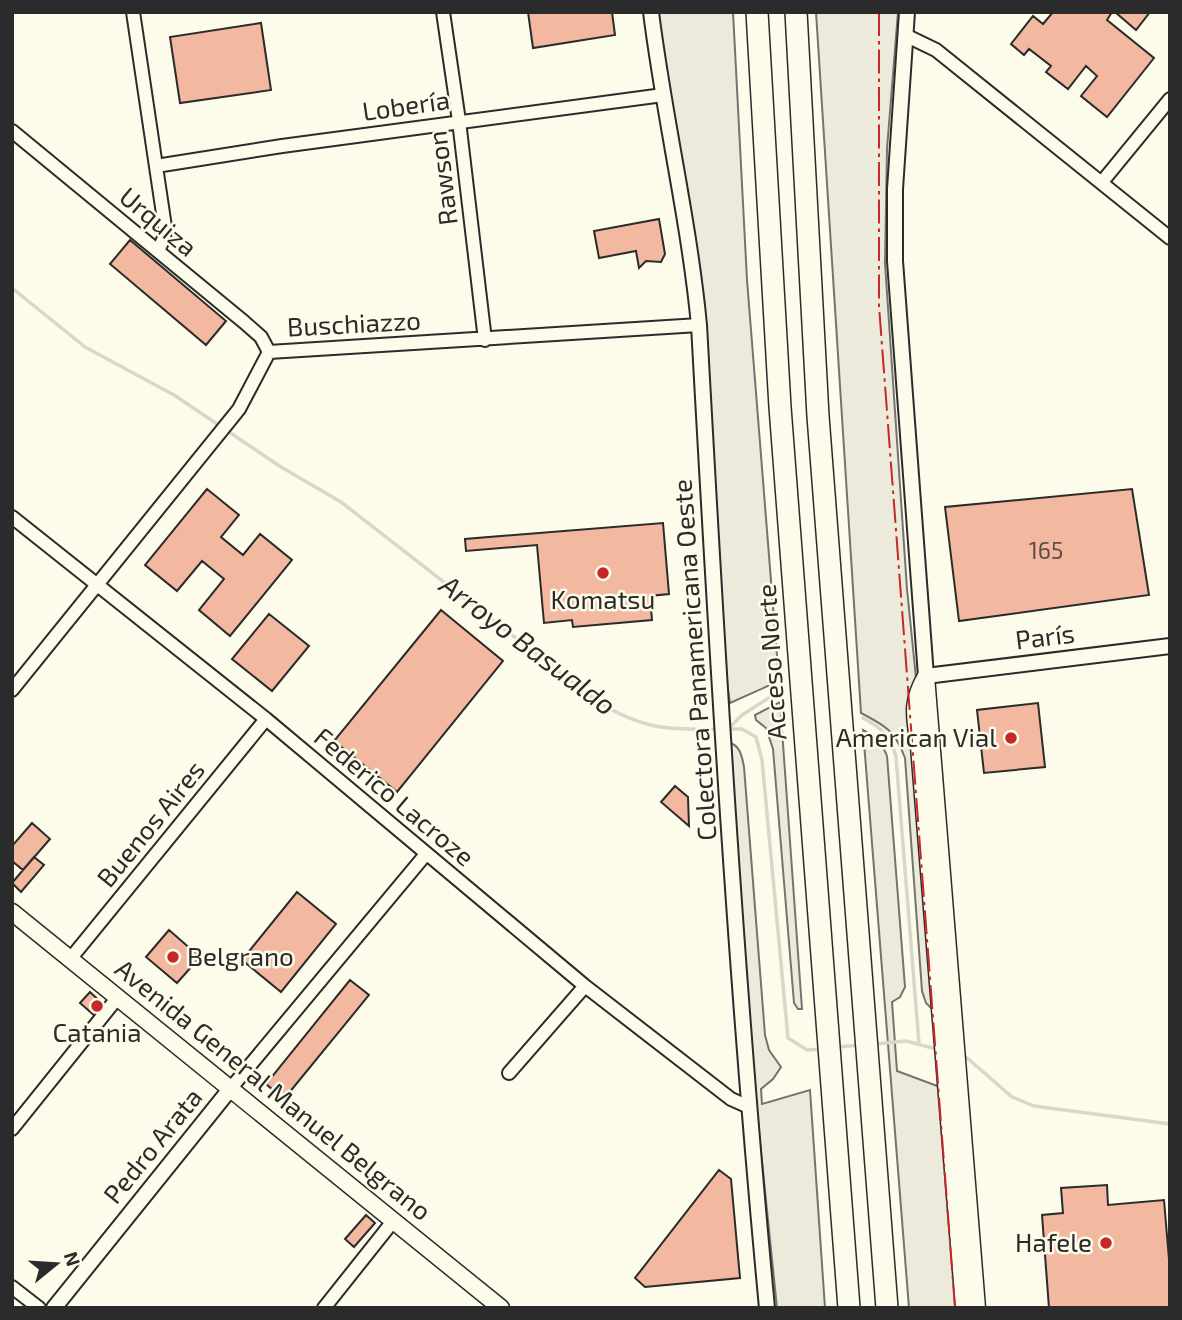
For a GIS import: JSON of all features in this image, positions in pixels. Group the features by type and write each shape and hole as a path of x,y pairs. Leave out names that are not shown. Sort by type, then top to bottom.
{"highway":[{"name":"Acceso Norte","path":"757,12 780,407 849,1308"},
{"path":"796,12 818,416 887,1308"}],"main road":[{"path":"926,676 954,1100 964,1308"},
{"name":"Avenida General Manuel Belgrano","path":"13,914 71,958 501,1308"},
{"path":"954,1100 978,1308"}],"street":[{"path":"133,12 165,227 164,239 158,251"},
{"name":"Rawson","path":"443,12 460,121 485,340"},
{"name":"Colectora Panamericana Oeste","path":"652,12 663,95 696,288 719,693 749,1107 767,1308"},
{"path":"907,12 895,189 895,261 926,676"},
{"path":"907,36 936,50 1170,238"},
{"name":"Lobería","path":"156,166 460,121 663,95"},
{"path":"1102,182 1170,99"},
{"name":"Urquiza","path":"12,131 261,337 269,352"},
{"name":"Buschiazzo","path":"12,690 239,409 269,352 699,325"},
{"name":"Federico Lacroze","path":"12,517 266,719 585,986 731,1099 749,1107"},
{"name":"París","path":"926,676 1170,646"},
{"name":"Buenos Aires","path":"71,958 266,719"},
{"name":"Pedro Arata","path":"54,1308 231,1088 426,854"},
{"path":"509,1073 585,986"},
{"path":"12,1129 118,997"},
{"path":"324,1308 394,1220"},
{"path":"12,1287 39,1308"}],"shaded area":[{"path":"656,12 733,12 747,280 779,681 730,703 721,647 711,464"},
{"path":"816,12 898,12 887,149 885,263 907,589 916,678 936,1013 926,1003 922,991 905,758 889,730 861,713"},
{"path":"780,702 802,1009 798,1009 794,1003 773,749 766,728 756,720 755,715"},
{"path":"863,730 878,741 887,756 905,987 900,997 892,1002 897,1071 940,1087 959,1308 909,1308"},
{"path":"728,742 738,748 744,767 765,1035 769,1050 781,1067 773,1079 761,1089 762,1104 810,1090 825,1308 777,1308 753,1074"}],"building":[{"path":"528,12 612,12 615,35 533,48"},
{"path":"1053,12 1112,12 1107,20 1154,58 1107,117 1081,96 1097,76 1086,66 1068,89 1046,72 1051,66 1029,49 1024,55 1011,44 1033,16 1043,24"},
{"path":"1115,12 1150,12 1136,30"},
{"path":"261,23 271,90 180,103 170,37"},
{"path":"659,219 665,254 661,262 646,261 639,268 636,251 599,258 594,231"},
{"path":"130,240 226,321 206,345 110,264"},
{"path":"207,489 239,515 221,537 243,555 260,534 292,560 230,636 199,610 224,579 202,561 177,591 145,565"},
{"path":"1132,489 1149,595 959,621 945,507"},
{"name":"Komatsu","path":"663,523 669,594 650,596 652,620 573,627 572,620 544,623 537,545 466,551 465,539"},
{"path":"441,610 503,661 397,792 334,741"},
{"path":"269,614 309,646 272,691 232,659"},
{"name":"American Vial","path":"1038,703 1045,767 984,773 977,710"},
{"path":"675,786 688,797 689,826 661,802"},
{"path":"32,823 50,839 23,870 12,861 12,846"},
{"path":"34,857 44,865 21,892 12,883"},
{"path":"297,892 336,924 281,992 242,960"},
{"name":"Belgrano","path":"169,930 200,957 177,983 146,957"},
{"path":"350,980 369,995 284,1099 266,1084"},
{"path":"90,992 104,1005 96,1017 80,1003"},
{"path":"719,1170 731,1179 740,1278 645,1287 635,1278"},
{"name":"Hafele","path":"1107,1185 1108,1205 1164,1200 1170,1308 1049,1308 1042,1215 1063,1213 1061,1188"},
{"path":"366,1215 375,1223 354,1247 345,1239"}],"waterway":[{"name":"Arroyo Basualdo","path":"12,288 85,347 174,395 281,467 341,502 598,702 628,718 655,726 718,729"},
{"path":"728,729 742,715 778,692"},
{"path":"863,718 885,733 896,757 919,1044"},
{"name":"Arroyo Basualdo","path":"725,729 742,729 756,737 762,760 788,1038 807,1050 822,1049"},
{"name":"Arroyo Basualdo","path":"875,1044 906,1041 940,1050"},
{"name":"Arroyo Basualdo","path":"837,1047 861,1045"},
{"name":"Arroyo Basualdo","path":"961,1056 966,1057 1012,1097 1034,1106 1170,1124"}],"power":[{"path":"879,12 879,306 955,1308"}],"place":[{"name":"Komatsu","path":"603,573"},
{"name":"American Vial","path":"1011,738"},
{"name":"Belgrano","path":"173,957"},
{"name":"Catania","path":"97,1006"},
{"name":"Hafele","path":"1106,1243"}]}
